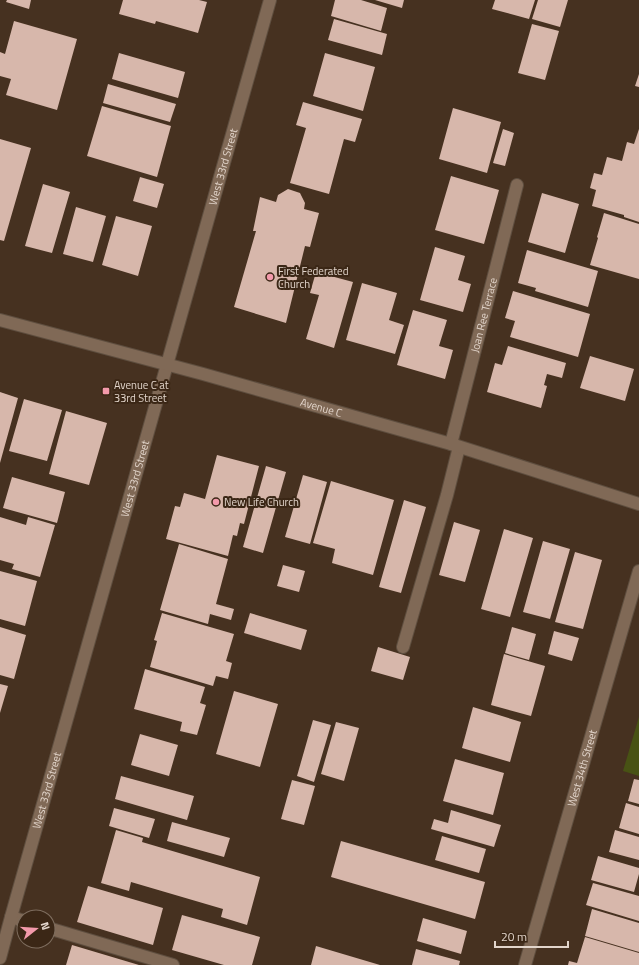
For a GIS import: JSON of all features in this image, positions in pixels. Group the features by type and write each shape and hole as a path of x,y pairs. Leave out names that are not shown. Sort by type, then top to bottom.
{"street":[{"name":"West 33rd Street","path":"0,958 270,0"},
{"name":"Joan Ree Terrace","path":"403,647 447,495 454,446 517,185"},
{"name":"Avenue C","path":"0,320 210,376 454,446 639,504"},
{"name":"West 34th Street","path":"525,965 639,571"},
{"path":"11,917 16,919"},
{"path":"56,930 173,965"}],"green space":[{"path":"639,717 639,776 623,771"}],"building":[{"path":"7,0 31,0 29,9 6,2"},
{"path":"123,0 199,0 207,2 198,33 156,21 155,24 119,14"},
{"path":"335,0 361,0 387,8 381,31 331,16"},
{"path":"375,0 404,0 402,8"},
{"path":"495,0 535,0 529,19 492,9"},
{"path":"538,0 568,0 560,27 532,19"},
{"path":"334,19 387,34 382,55 328,40"},
{"path":"14,21 77,39 57,110 6,95 11,79 0,76 0,52 5,54"},
{"path":"532,24 559,31 545,80 518,73"},
{"path":"119,53 185,72 178,98 112,79"},
{"path":"325,53 375,67 363,111 313,96"},
{"path":"639,74 639,87 635,86"},
{"path":"108,84 176,104 170,122 103,103"},
{"path":"303,102 362,119 355,142 344,139 329,194 290,183 306,128 296,125"},
{"path":"102,106 171,126 157,177 87,156"},
{"path":"453,108 501,122 487,173 439,159"},
{"path":"503,129 514,133 505,166 493,163"},
{"path":"639,129 639,222 624,217 624,215 592,206 596,190 590,188 594,173 602,175 607,157 622,161 627,142 634,144"},
{"path":"0,139 31,148 4,241 0,240"},
{"path":"451,176 499,190 484,244 435,230"},
{"path":"140,177 164,184 157,208 133,201"},
{"path":"43,184 70,192 52,253 25,246"},
{"name":"First Federated Church","path":"288,189 300,193 305,203 304,209 319,213 310,247 305,246 286,323 234,307 256,231 253,231 260,197 276,202 278,195"},
{"path":"542,193 579,204 565,253 528,242"},
{"path":"76,207 106,216 93,262 63,254"},
{"path":"604,213 639,224 639,279 590,265"},
{"path":"116,216 152,226 138,276 102,265"},
{"path":"435,247 465,256 458,280 471,284 463,312 420,300"},
{"path":"527,250 598,271 588,307 535,291 536,288 518,283"},
{"path":"316,272 353,282 334,348 306,339 319,295 310,293"},
{"path":"362,283 397,293 389,320 404,325 395,354 346,340"},
{"path":"513,291 590,314 578,357 510,337 515,321 505,318"},
{"path":"413,310 447,320 439,346 453,350 445,379 397,365"},
{"path":"508,346 566,363 562,378 547,374 544,385 547,386 541,408 487,392 495,363 502,365"},
{"path":"590,356 634,369 625,401 580,388"},
{"path":"0,392 18,398 0,463"},
{"path":"24,399 62,410 47,461 9,451"},
{"path":"66,411 107,423 89,485 49,474"},
{"name":"New Life Church","path":"217,455 259,466 244,524 240,523 237,536 233,535 228,556 166,539 175,506 180,507 184,493 205,499"},
{"path":"266,466 286,472 263,553 243,547"},
{"path":"303,475 327,482 310,544 285,537"},
{"path":"12,477 65,492 57,523 3,508"},
{"path":"331,481 394,500 373,575 332,563 335,549 313,543"},
{"path":"404,500 426,507 401,593 379,587"},
{"path":"0,517 26,525 28,517 55,525 40,577 12,569 14,564 0,560"},
{"path":"454,522 480,530 465,582 439,575"},
{"path":"504,529 533,538 510,617 481,609"},
{"path":"543,541 570,549 550,619 523,612"},
{"path":"179,544 228,559 216,604 234,609 231,620 210,614 208,624 160,610"},
{"path":"575,552 602,560 583,629 555,622"},
{"path":"283,565 305,571 299,592 277,586"},
{"path":"0,571 37,581 25,626 0,619"},
{"path":"162,613 234,634 226,661 232,663 228,679 216,676 213,686 150,667 157,641 154,640"},
{"path":"250,613 307,630 301,650 244,633"},
{"path":"0,627 26,635 14,679 0,675"},
{"path":"512,627 536,634 529,660 505,653"},
{"path":"554,631 579,638 572,661 548,654"},
{"path":"378,647 410,657 403,680 371,671"},
{"path":"504,654 545,666 531,716 491,705"},
{"path":"145,669 205,687 200,703 206,705 197,735 180,731 182,722 134,709"},
{"path":"0,684 8,686 0,713"},
{"path":"234,691 278,704 260,767 216,754"},
{"path":"473,707 521,722 510,762 462,748"},
{"path":"313,720 331,725 314,782 297,776"},
{"path":"336,722 359,728 344,781 321,774"},
{"path":"140,734 178,745 169,776 131,765"},
{"path":"455,759 504,773 493,815 443,801"},
{"path":"121,776 194,796 187,820 115,799"},
{"path":"634,779 639,780 639,804 628,801"},
{"path":"292,780 315,786 304,825 281,819"},
{"path":"626,803 639,807 639,834 619,828"},
{"path":"114,808 155,819 149,838 109,826"},
{"path":"451,810 501,825 494,847 431,829 434,819 448,823"},
{"path":"172,822 230,838 224,857 167,841"},
{"path":"116,830 143,838 142,842 260,877 247,925 221,917 223,909 131,882 129,891 101,883"},
{"path":"615,830 639,837 639,860 609,852"},
{"path":"442,836 486,849 479,873 435,860"},
{"path":"341,841 485,882 475,919 331,877"},
{"path":"598,856 639,868 639,874 634,892 591,880"},
{"path":"593,883 639,896 639,921 586,905"},
{"path":"88,886 163,908 153,945 77,922"},
{"path":"592,909 639,923 639,952 585,936"},
{"path":"182,915 260,937 252,965 224,965 172,950"},
{"path":"423,918 467,931 461,954 417,941"},
{"path":"585,937 639,953 639,965 568,965 569,961 577,963"},
{"path":"72,945 139,965 66,965"},
{"path":"316,946 380,965 311,965"},
{"path":"416,949 460,961 459,965 412,965"}],"place":[{"name":"First Federated Church","path":"270,277"},
{"name":"Avenue C at 33rd Street","path":"106,391"},
{"name":"New Life Church","path":"216,502"}]}
